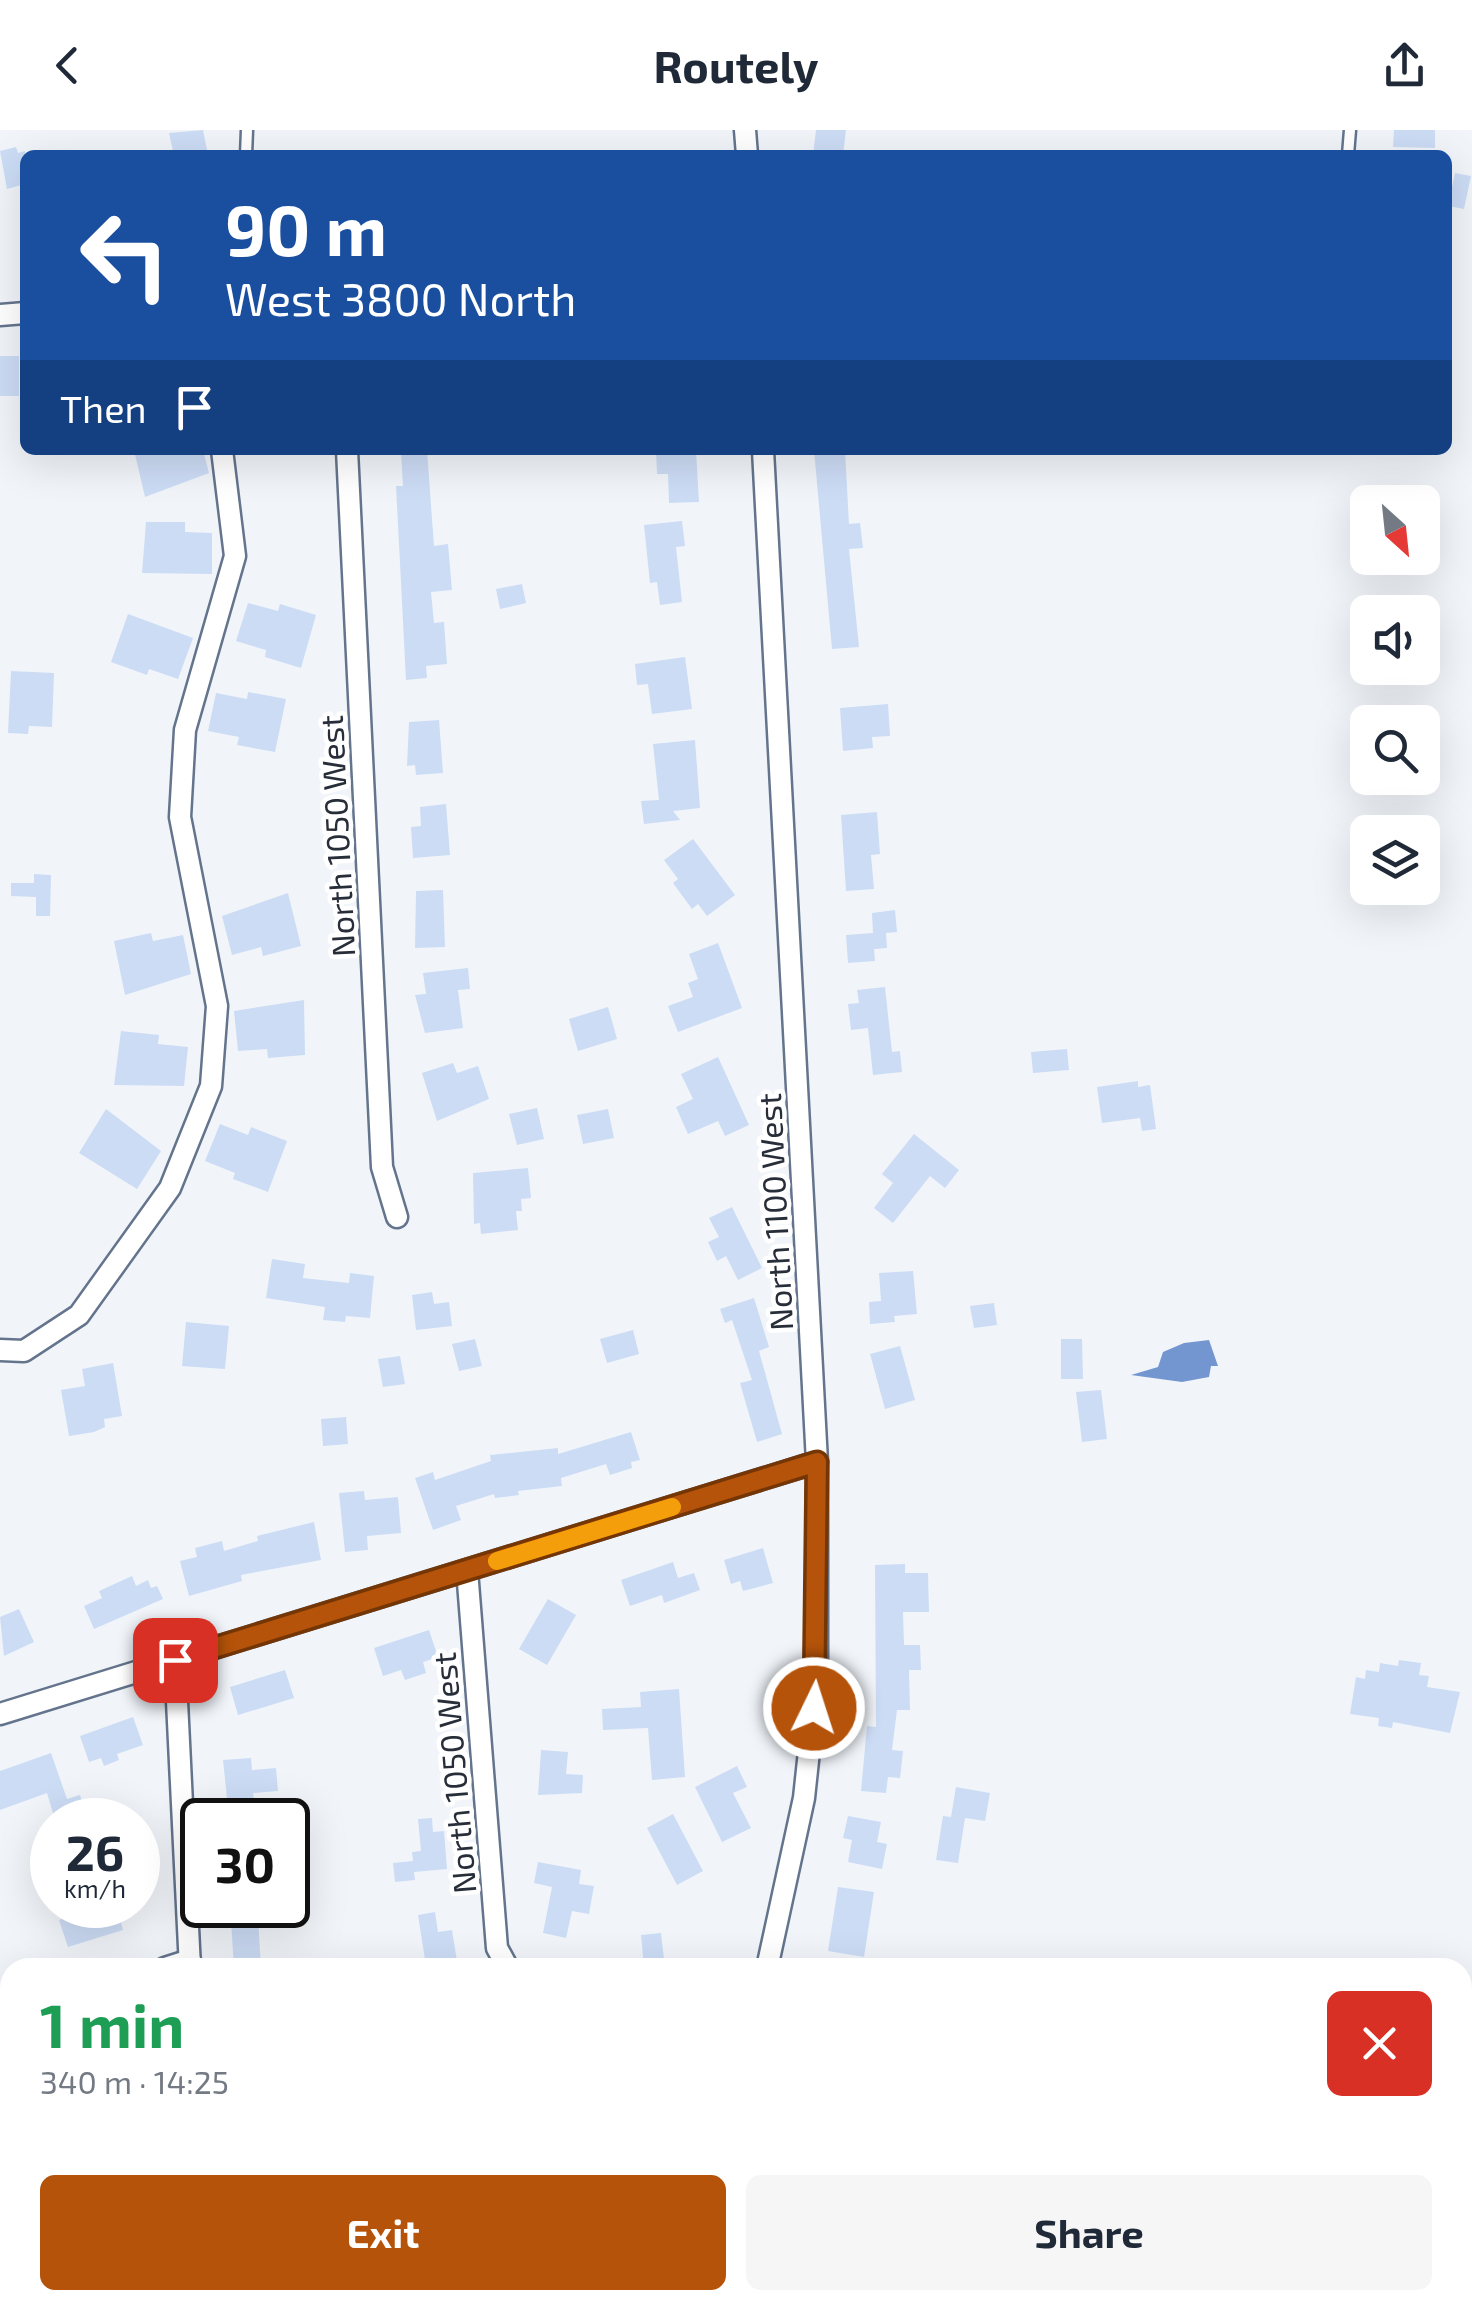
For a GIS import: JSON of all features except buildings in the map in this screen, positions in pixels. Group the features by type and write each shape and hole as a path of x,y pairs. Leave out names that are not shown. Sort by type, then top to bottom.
{"street":[{"path":"0,1350 24,1351 79,1315 170,1188 211,1086 217,1006 180,817 185,730 235,556 223,455"},
{"name":"North 1050 West","path":"347,455 382,1166 397,1217"},
{"name":"North 1100 West","path":"762,455 817,1462 817,1677 804,1798 769,1958"},
{"path":"0,1714 817,1462"},
{"name":"North 1050 West","path":"467,1570 498,1948 503,1958"},
{"path":"175,1660 190,1958"}],"water":[{"path":"1209,1340 1218,1366 1211,1366 1209,1377 1182,1382 1131,1375 1158,1367 1163,1352 1184,1343"}],"slow traffic":[{"path":"497,1561 672,1507"}],"route":[{"path":"175,1660 817,1462 814,1708"}]}
